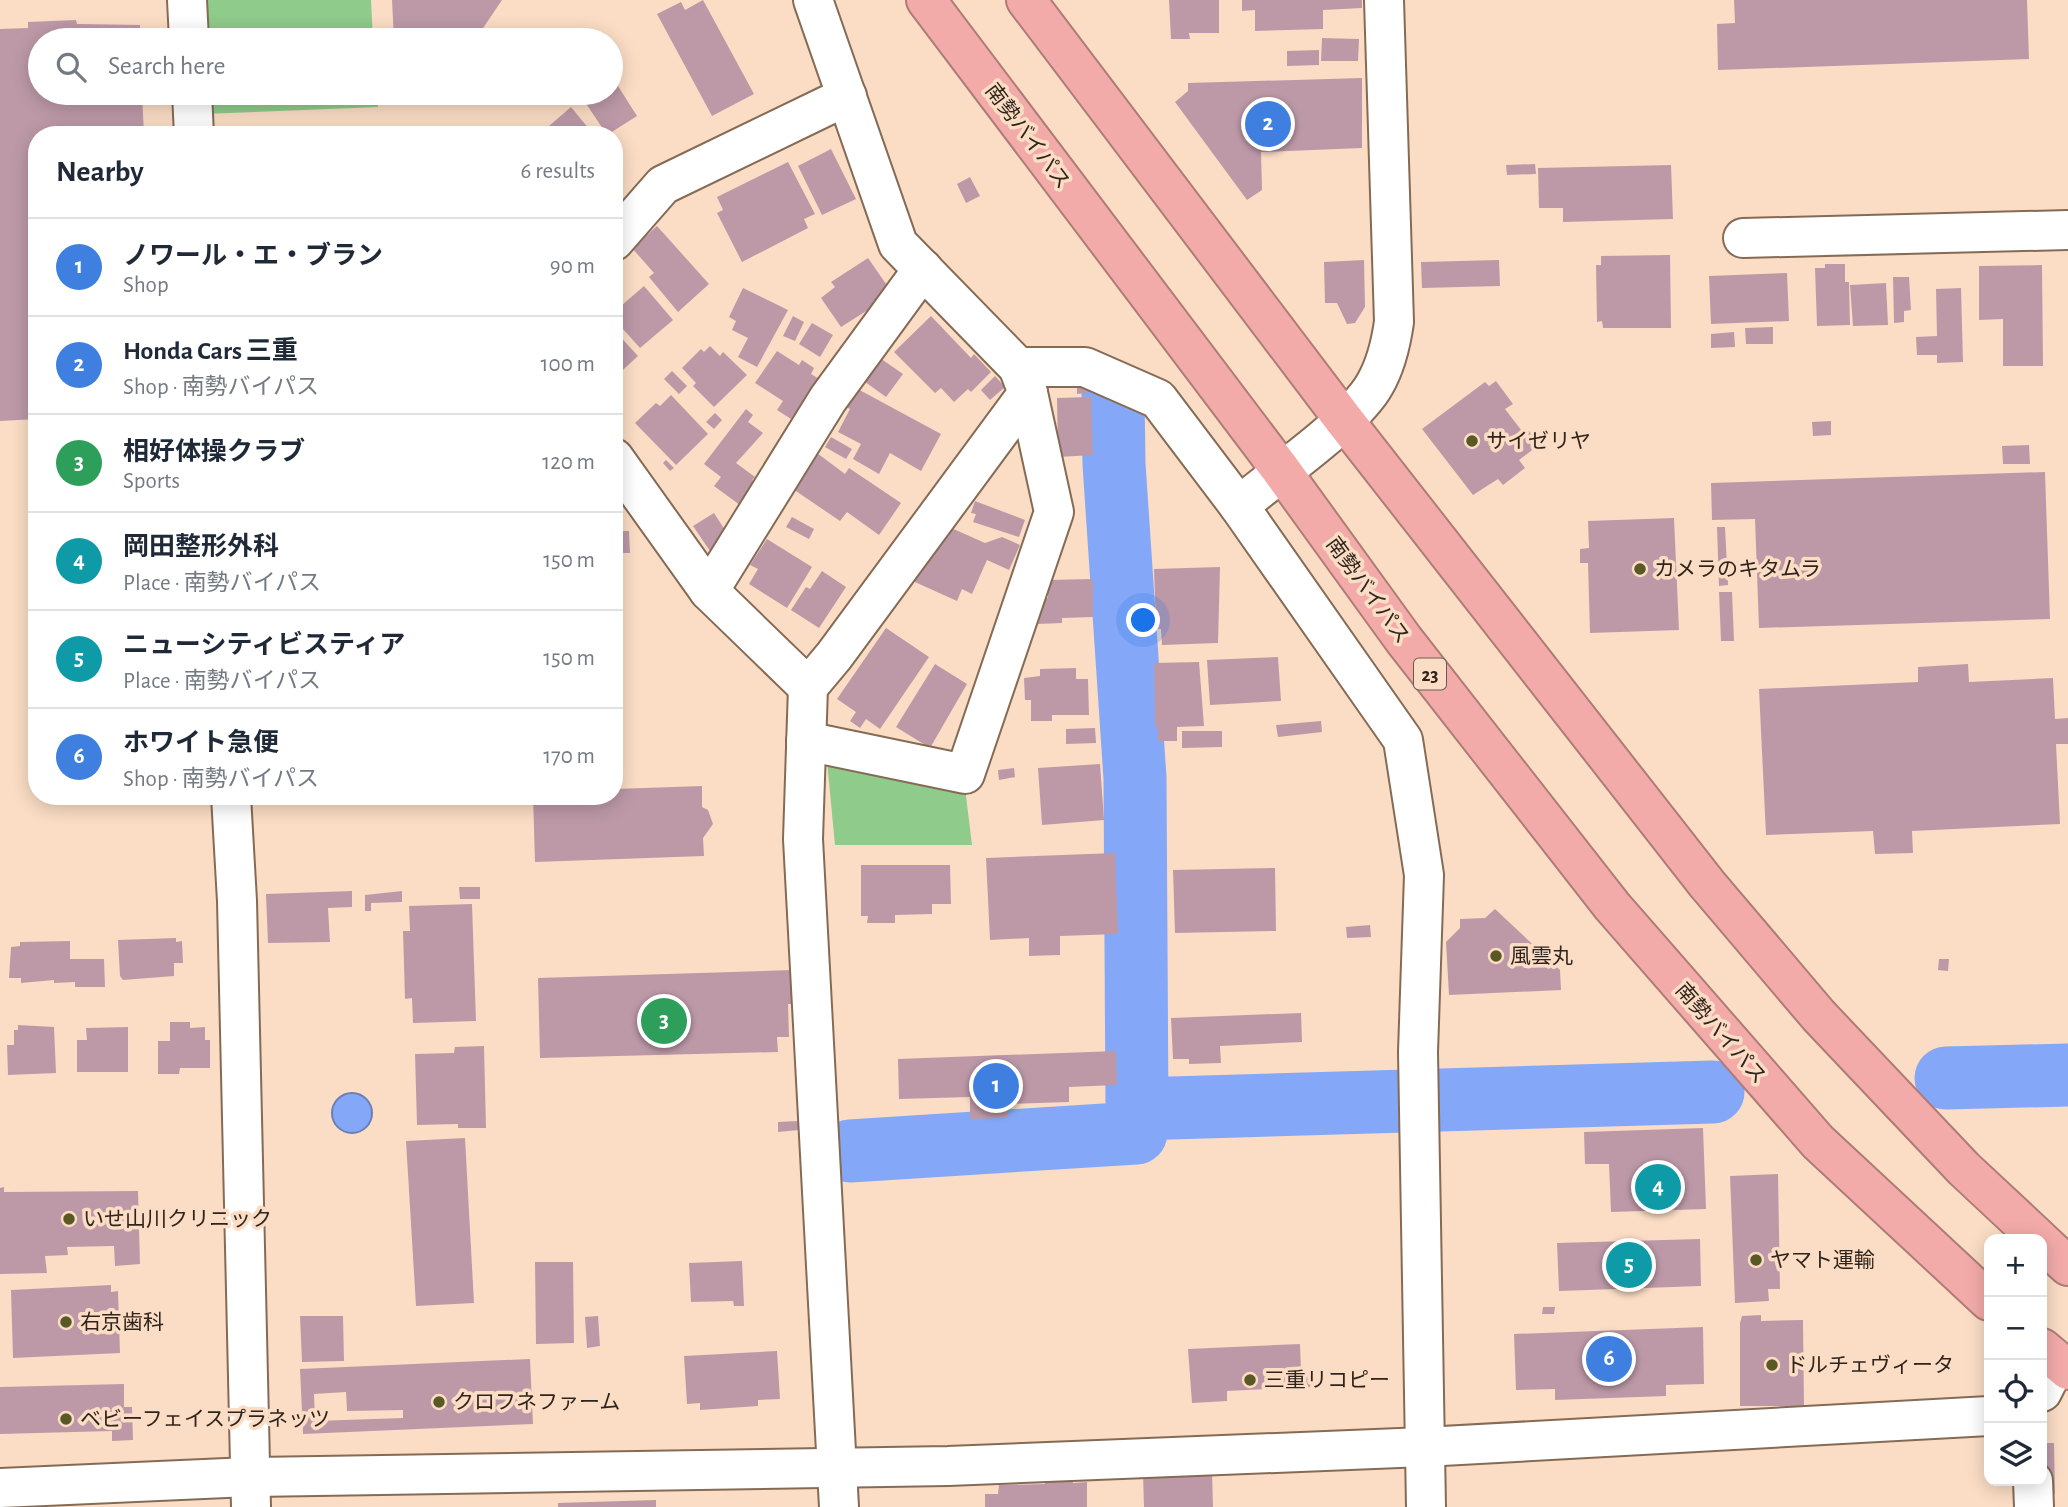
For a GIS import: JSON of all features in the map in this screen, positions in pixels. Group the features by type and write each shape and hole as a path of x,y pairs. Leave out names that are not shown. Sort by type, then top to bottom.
{"highway":[{"name":"南勢バイパス","path":"926,0 1281,470 1404,640 1621,917 1818,1142 1985,1297"},
{"path":"1026,0 1344,420 1698,873 1819,1016 1964,1169 2034,1234"},
{"path":"2047,1246 2068,1266"}],"street":[{"path":"187,0 188,28"},
{"path":"806,741 965,774 1054,512 1023,380 898,244 813,0"},
{"path":"1239,506 1344,420 1375,385 1390,350 1394,322 1384,0"},
{"path":"623,230 663,185 847,96"},
{"path":"193,105 194,126"},
{"path":"1743,238 2068,230"},
{"path":"709,591 828,399 923,269"},
{"path":"839,1507 803,839 807,687 834,656 1023,380 1085,367 1157,399 1239,506 1403,740 1424,875 1418,1052 1426,1507"},
{"path":"623,471 709,591 807,687"},
{"path":"232,805 237,901 250,1492"},
{"path":"0,1488 250,1492 1424,1447 1984,1416"},
{"path":"2033,1486 2034,1507"}],"green space":[{"path":"203,0 371,0 372,28 203,28"},
{"path":"204,105 378,107 204,114"},
{"path":"827,761 965,788 972,845 835,845"}],"water":[{"path":"352,1093 360,1094 366,1099 371,1105 371,1121 366,1127 360,1132 352,1133 344,1132 338,1127 333,1121 332,1113 333,1105 338,1099 344,1094"}],"building":[{"path":"392,0 502,0 483,28 393,28"},
{"path":"703,0 754,94 712,116 657,14 681,2 685,10"},
{"path":"1169,0 1219,0 1219,33 1189,33 1190,39 1171,39"},
{"path":"1242,0 1362,0 1362,8 1323,10 1323,29 1255,31 1255,10 1242,11"},
{"path":"1734,0 2027,0 2029,59 1718,70 1717,24 1735,23"},
{"path":"76,20 77,24 140,25 140,28 28,28 28,22"},
{"path":"28,28 28,105 143,105 144,126 28,126 28,419 0,421 0,29"},
{"path":"1322,38 1359,39 1358,61 1321,61"},
{"path":"1319,50 1319,65 1287,66 1287,51"},
{"path":"1362,78 1362,148 1261,152 1262,190 1247,200 1175,102 1188,91 1188,83"},
{"path":"623,94 637,116 621,126 601,126 587,105 623,105"},
{"path":"571,107 587,126 549,126"},
{"path":"831,149 856,199 822,215 798,166"},
{"path":"788,162 815,214 804,219 808,228 742,262 717,213 723,210 717,197"},
{"path":"1535,164 1536,174 1507,175 1506,165"},
{"path":"1671,165 1673,219 1563,222 1563,208 1539,208 1538,168"},
{"path":"970,177 980,196 966,203 957,184"},
{"path":"657,226 709,284 678,312 649,277 654,273 632,248"},
{"path":"1670,255 1671,328 1603,328 1602,321 1597,322 1596,265 1601,265 1601,256"},
{"path":"868,258 893,294 841,327 821,298 835,287 831,282"},
{"path":"1364,260 1365,307 1355,323 1347,324 1337,303 1325,303 1324,262"},
{"path":"1499,260 1500,286 1422,288 1421,262"},
{"path":"1825,264 1845,264 1845,282 1849,282 1850,325 1817,326 1815,268 1825,268"},
{"path":"2042,265 2043,366 2003,366 2003,319 1979,320 1979,266"},
{"path":"1787,273 1789,321 1711,324 1709,276"},
{"path":"1893,277 1909,277 1911,310 1904,311 1904,322 1894,323"},
{"path":"1886,283 1888,325 1853,326 1850,285"},
{"path":"644,286 673,320 640,348 623,329 623,304"},
{"path":"743,288 788,310 757,367 738,357 748,338 732,330 736,321 729,317"},
{"path":"1961,288 1963,362 1937,363 1937,355 1917,355 1916,337 1937,336 1936,289"},
{"path":"793,316 804,322 795,341 783,336"},
{"path":"931,316 971,358 974,354 991,372 971,392 968,389 954,402 941,388 935,393 894,352"},
{"path":"812,323 833,335 820,357 799,344"},
{"path":"1773,327 1773,344 1746,344 1745,328"},
{"path":"1734,332 1735,347 1711,348 1711,334"},
{"path":"623,340 638,356 623,370"},
{"path":"710,346 720,356 723,352 747,375 714,407 693,386 696,383 682,368 701,349 704,352"},
{"path":"777,351 799,365 802,360 814,368 811,374 826,383 804,416 796,412 791,419 777,410 783,401 755,383"},
{"path":"877,356 903,374 886,397 861,379"},
{"path":"672,371 687,386 679,394 664,379"},
{"path":"995,376 1005,387 990,400 981,390"},
{"path":"1496,381 1513,404 1505,409 1525,435 1529,431 1534,438 1529,442 1535,448 1519,460 1525,468 1503,485 1498,479 1473,495 1422,429 1485,382 1489,386"},
{"path":"854,387 941,434 921,471 890,453 879,474 853,459 861,444 838,432 850,409 844,406"},
{"path":"1087,387 1087,393 1077,394 1077,388"},
{"path":"671,395 708,434 676,465 635,423 656,403 660,406"},
{"path":"1091,397 1093,455 1058,457 1057,398"},
{"path":"746,409 753,415 748,422 763,433 736,463 755,477 752,480 760,486 744,508 714,486 721,477 704,464"},
{"path":"715,413 722,420 714,429 706,422"},
{"path":"1831,421 1831,435 1813,436 1812,422"},
{"path":"831,437 852,449 846,459 825,447"},
{"path":"2029,445 2030,464 2003,464 2002,446"},
{"path":"817,453 845,474 849,468 901,503 879,535 847,512 840,521 793,489"},
{"path":"666,460 674,468 670,471 663,463"},
{"path":"2045,472 2050,619 1759,628 1755,519 1712,520 1711,483"},
{"path":"975,501 1025,520 1019,537 973,522 976,514 971,513"},
{"path":"714,513 732,541 712,554 693,526"},
{"path":"792,517 814,529 809,539 786,527"},
{"path":"1674,518 1679,630 1590,633 1588,563 1580,563 1580,549 1589,548 1588,521"},
{"path":"940,523 985,543 1002,537 1020,545 1009,570 987,560 972,594 962,589 957,601 906,578"},
{"path":"1717,527 1725,527 1728,585 1719,586"},
{"path":"623,531 629,531 630,553 623,553"},
{"path":"767,539 812,567 787,608 749,584 758,569 750,565"},
{"path":"1220,567 1218,643 1162,645 1161,629 1156,629 1154,569"},
{"path":"822,571 846,587 819,628 791,610 806,587 810,589"},
{"path":"1093,579 1093,617 1062,618 1062,623 1037,624 1036,598 1048,598 1048,580"},
{"path":"1719,592 1732,592 1734,641 1721,641"},
{"path":"886,628 929,657 880,729 866,719 860,728 850,721 856,712 837,699"},
{"path":"1278,657 1281,701 1210,705 1207,660"},
{"path":"1199,662 1204,726 1177,727 1177,741 1158,741 1158,727 1155,727 1154,663"},
{"path":"935,664 967,684 930,748 896,727"},
{"path":"1968,664 1969,682 2053,678 2055,719 2068,718 2068,744 2056,744 2060,824 1912,831 1913,853 1875,854 1873,831 1766,835 1759,689 1918,682 1918,667"},
{"path":"1076,668 1076,679 1088,679 1089,715 1052,715 1052,721 1031,721 1031,700 1025,700 1024,678 1040,676 1040,669"},
{"path":"1321,721 1322,732 1278,737 1276,725"},
{"path":"1095,728 1096,743 1066,744 1066,729"},
{"path":"1182,731 1222,731 1222,747 1182,748"},
{"path":"1100,764 1104,820 1042,825 1038,768"},
{"path":"1014,768 1015,777 999,780 998,770"},
{"path":"702,786 702,807 708,810 713,824 703,838 704,856 535,862 533,805 623,805 623,789"},
{"path":"1115,853 1118,934 1060,936 1060,955 1029,956 1029,938 990,940 986,858"},
{"path":"861,865 950,865 951,904 932,904 932,914 895,915 895,923 867,923 868,916 861,916"},
{"path":"1275,868 1276,931 1175,933 1173,870"},
{"path":"459,887 480,887 480,899 460,899"},
{"path":"352,891 352,907 328,908 330,942 268,943 266,894"},
{"path":"402,891 402,902 371,903 371,911 365,911 365,895"},
{"path":"472,904 476,1021 413,1023 412,998 405,999 403,931 410,931 409,906"},
{"name":"風雲丸","path":"1495,909 1560,970 1561,990 1449,995 1446,942 1460,928 1460,919 1485,918"},
{"path":"1370,925 1371,937 1347,938 1346,927"},
{"path":"176,938 176,942 182,941 183,963 174,963 174,976 123,980 120,976 118,940"},
{"path":"70,941 70,959 104,959 105,987 75,987 75,982 54,983 54,980 21,983 21,978 9,978 11,947 20,946 20,942"},
{"path":"1939,959 1949,959 1948,971 1938,970"},
{"path":"792,970 794,1004 788,1004 789,1037 777,1037 778,1052 540,1058 538,978"},
{"path":"1301,1013 1302,1042 1220,1046 1221,1063 1189,1064 1189,1059 1173,1059 1171,1018"},
{"path":"170,1022 190,1022 190,1028 205,1027 205,1040 210,1040 210,1068 180,1068 179,1074 158,1074 158,1041 170,1041"},
{"path":"18,1025 54,1027 56,1073 8,1075 7,1045 14,1045 14,1030 18,1030"},
{"path":"128,1027 128,1072 77,1072 77,1040 87,1040 86,1028"},
{"path":"484,1046 486,1128 458,1128 458,1124 417,1125 415,1054 454,1053 455,1047"},
{"path":"1116,1051 1117,1085 1069,1087 1069,1102 1007,1104 1008,1118 970,1119 970,1097 899,1099 898,1059"},
{"path":"798,1121 799,1130 778,1132 778,1122"},
{"path":"1703,1128 1706,1209 1611,1212 1609,1164 1585,1164 1584,1132"},
{"path":"465,1138 474,1303 416,1306 406,1141"},
{"name":"ヤマト運輸","path":"1778,1174 1780,1289 1768,1289 1769,1301 1735,1303 1730,1176"},
{"name":"いせ山川クリニック","path":"4,1187 4,1192 138,1191 140,1264 115,1266 114,1246 67,1247 68,1255 45,1256 47,1273 0,1274 0,1188"},
{"path":"1700,1239 1701,1286 1559,1291 1557,1243"},
{"path":"742,1261 744,1306 734,1306 733,1301 691,1302 689,1263"},
{"path":"535,1262 573,1262 574,1343 536,1344"},
{"name":"右京歯科","path":"111,1285 111,1292 118,1291 120,1353 13,1358 11,1290"},
{"path":"1543,1307 1555,1307 1554,1314 1542,1314"},
{"name":"ドルチェヴィータ","path":"1761,1315 1761,1321 1803,1320 1804,1406 1740,1406 1740,1323 1742,1316"},
{"path":"300,1316 343,1316 344,1361 302,1362"},
{"path":"598,1316 600,1346 587,1348 585,1317"},
{"path":"1703,1327 1704,1384 1666,1385 1666,1396 1555,1400 1555,1389 1516,1390 1514,1334"},
{"name":"三重リコピー","path":"1300,1344 1301,1372 1310,1372 1311,1387 1227,1391 1227,1401 1192,1403 1188,1349"},
{"path":"777,1351 780,1399 758,1400 758,1406 700,1410 700,1403 687,1404 684,1356"},
{"name":"クロフネファーム","path":"530,1359 533,1424 303,1434 300,1369","holes":["346,1392 347,1411 403,1410 403,1418 315,1421 314,1394"]},
{"name":"ベビーフェイスプラネッツ","path":"124,1384 124,1407 132,1407 133,1440 112,1441 112,1431 0,1434 0,1387"},
{"path":"2047,1443 2054,1443 2055,1494 2045,1494"},
{"path":"1212,1470 1213,1507 1144,1507 1143,1472"},
{"path":"1045,1476 1073,1476 1073,1483 1087,1482 1087,1507 985,1507 985,1494 998,1494 999,1485 1045,1484"},
{"path":"656,1500 656,1507 558,1507 558,1503"}],"waterway":[{"path":"1113,394 1114,464 1135,778 1137,1109"},
{"path":"1946,1078 2068,1075"},
{"path":"850,1151 1136,1133 1137,1109 1713,1092"}],"place":[{"name":"Honda Cars 三重","path":"1268,124"},
{"name":"サイゼリヤ","path":"1472,441"},
{"name":"カメラのキタムラ","path":"1640,569"},
{"name":"風雲丸","path":"1496,956"},
{"name":"相好体操クラブ","path":"664,1021"},
{"name":"ノワール・エ・ブラン","path":"996,1086"},
{"name":"岡田整形外科","path":"1658,1187"},
{"name":"いせ山川クリニック","path":"69,1219"},
{"name":"ヤマト運輸","path":"1756,1260"},
{"name":"ニューシティビスティア","path":"1629,1265"},
{"name":"右京歯科","path":"66,1322"},
{"name":"ホワイト急便","path":"1609,1359"},
{"name":"ドルチェヴィータ","path":"1772,1365"},
{"name":"三重リコピー","path":"1250,1380"},
{"name":"クロフネファーム","path":"439,1402"},
{"name":"ベビーフェイスプラネッツ","path":"66,1419"}]}
